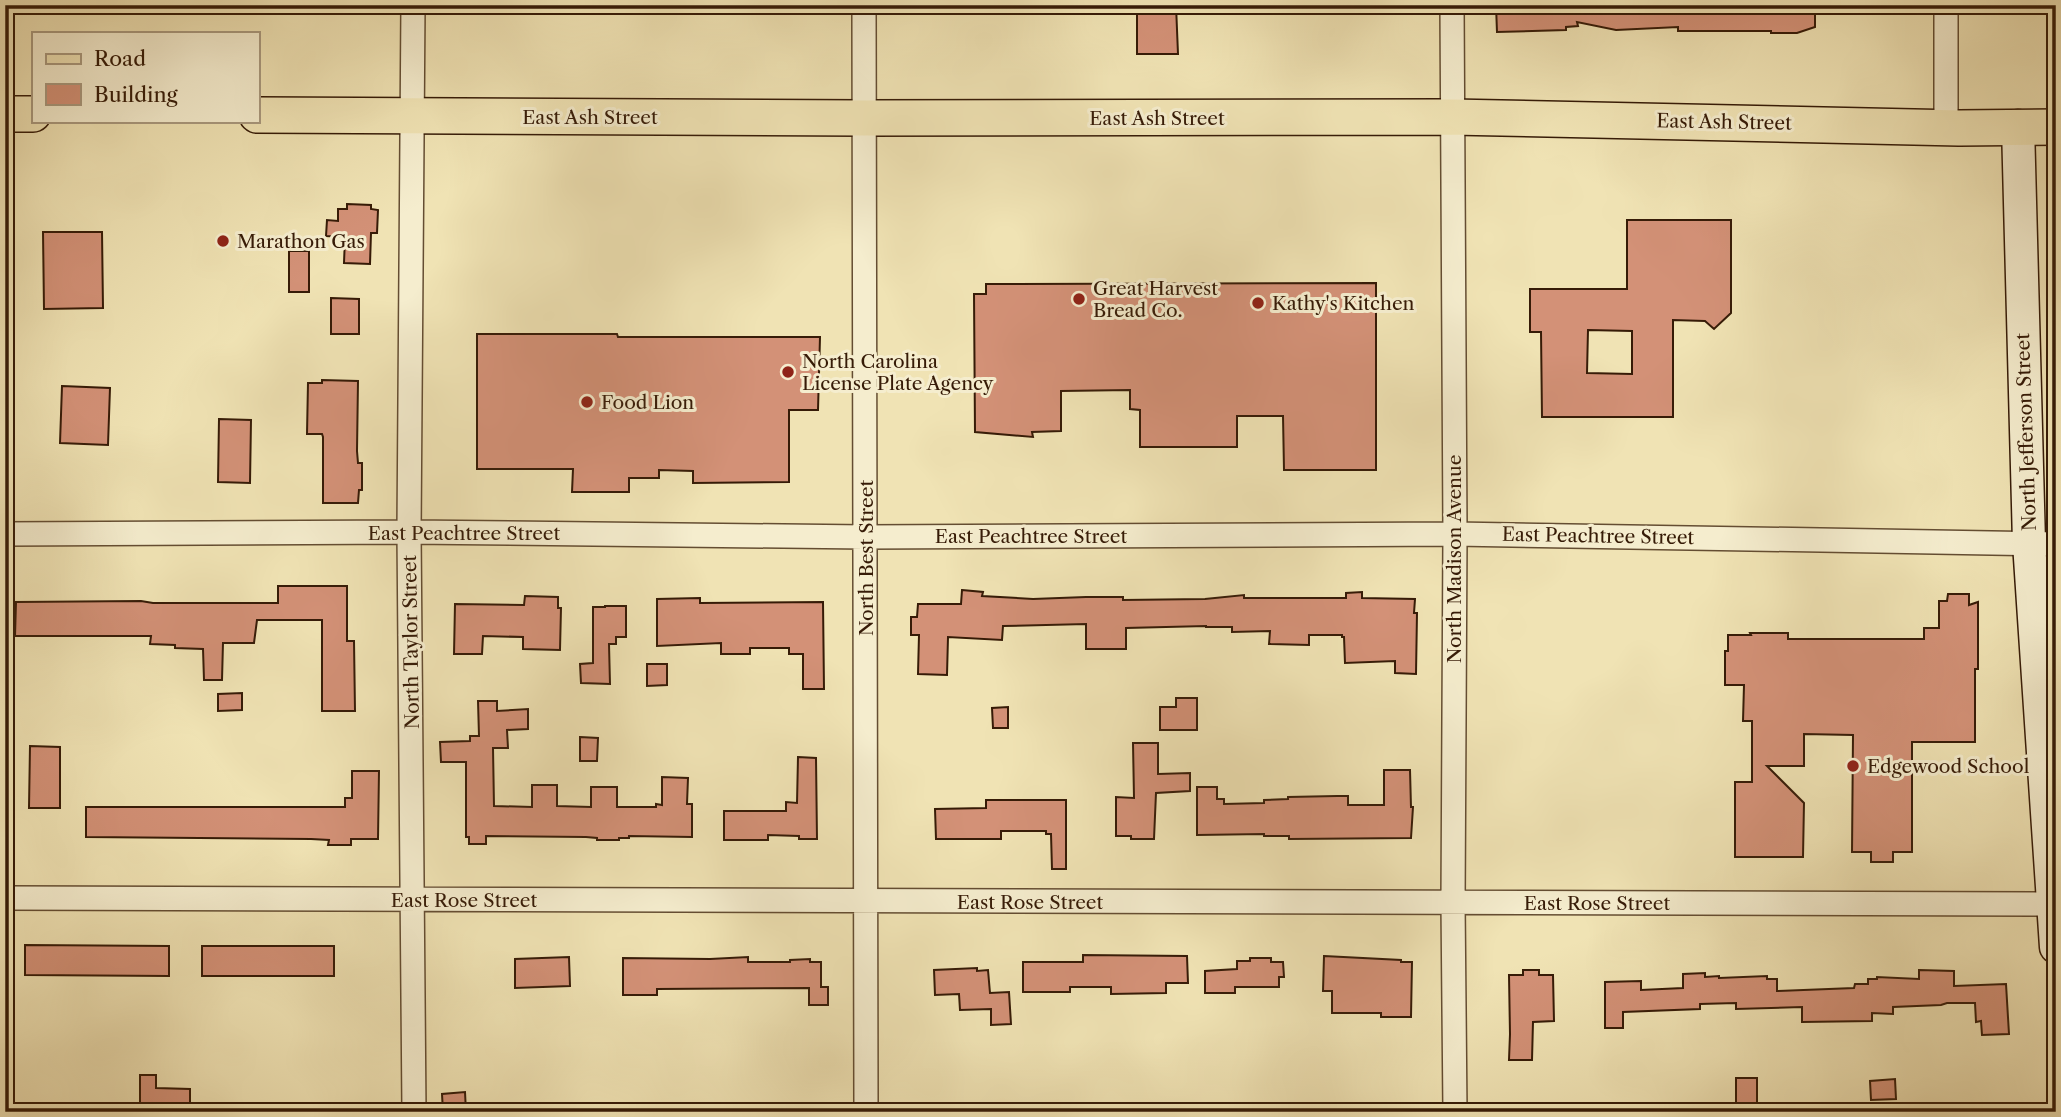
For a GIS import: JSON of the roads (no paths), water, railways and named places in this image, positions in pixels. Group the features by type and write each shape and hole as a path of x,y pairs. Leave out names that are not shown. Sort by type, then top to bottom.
{"main road":[{"path":"5,114 32,114"},
{"name":"East Ash Street","path":"259,115 1452,117 2056,127"}],"street":[{"name":"North Taylor Street","path":"413,5 410,532 414,1112"},
{"name":"North Best Street","path":"864,5 866,1112"},
{"name":"North Madison Avenue","path":"1452,5 1455,1112"},
{"path":"1946,5 1946,127"},
{"name":"North Jefferson Street","path":"2018,126 2043,544 2056,947"},
{"name":"East Peachtree Street","path":"5,534 410,532 866,537 1455,534 2043,544"},
{"name":"East Rose Street","path":"5,898 2055,904"}],"place":[{"name":"Marathon Gas","path":"223,241"},
{"name":"Great Harvest Bread Co.","path":"1079,299"},
{"name":"Kathy's Kitchen","path":"1258,303"},
{"name":"North Carolina License Plate Agency","path":"788,372"},
{"name":"Food Lion","path":"587,402"},
{"name":"Edgewood School","path":"1853,766"}]}
